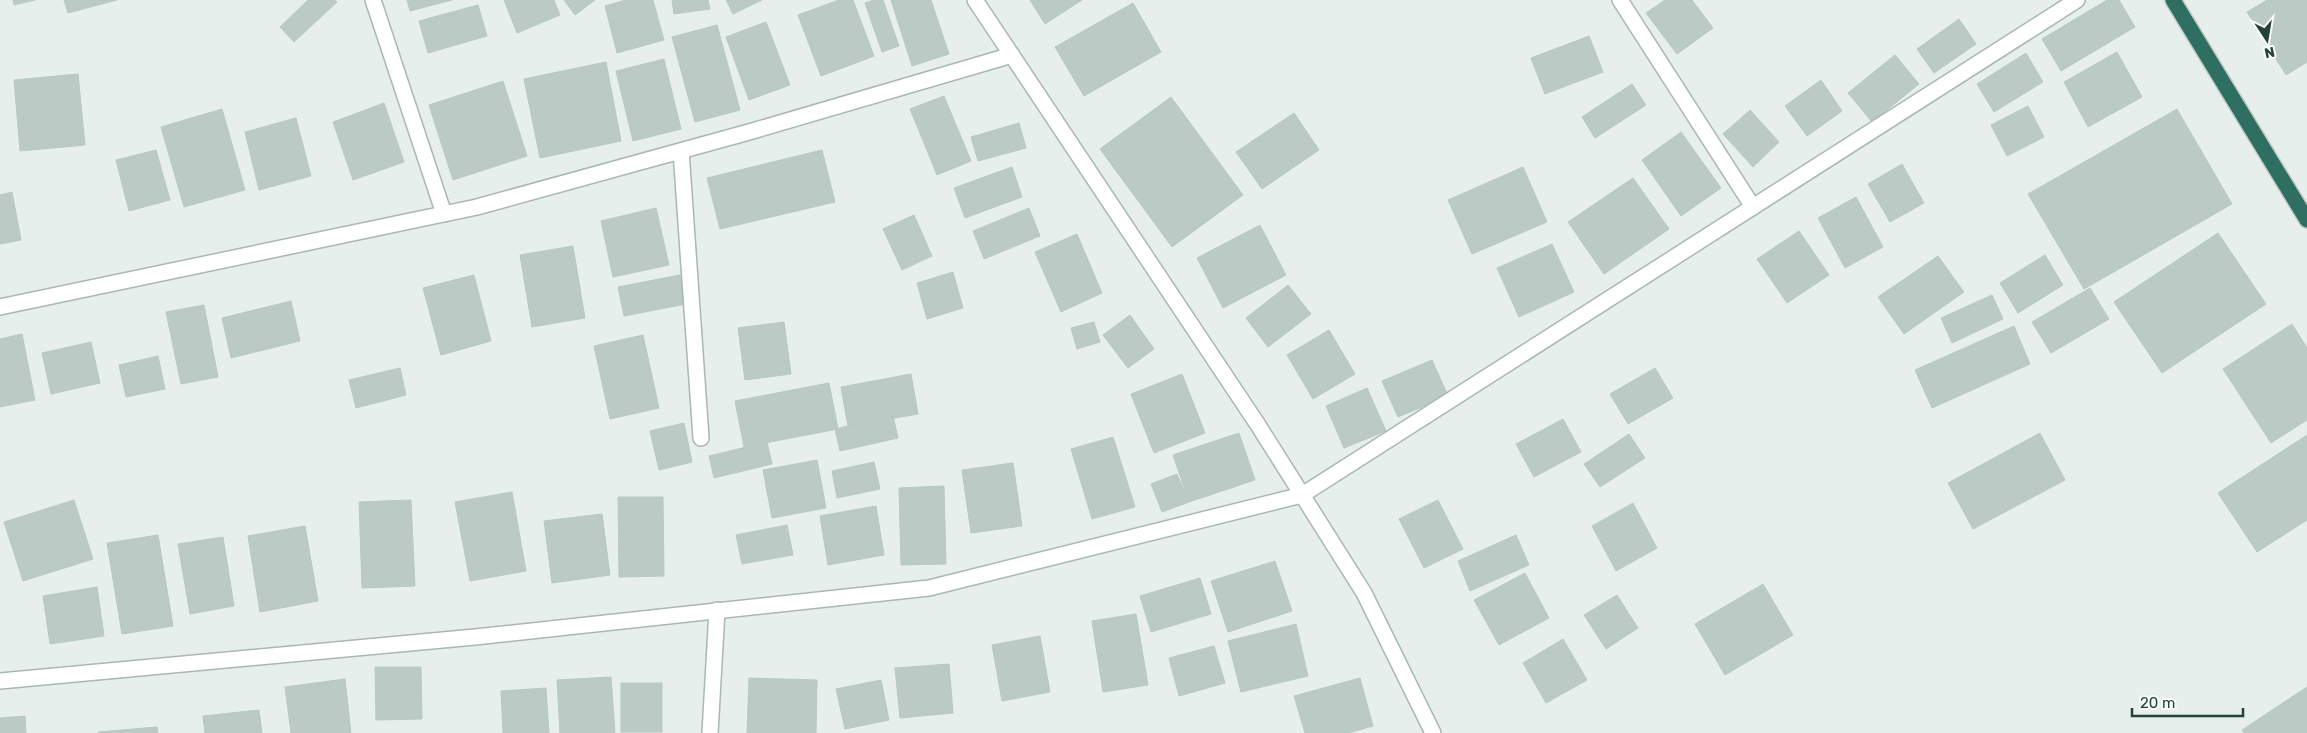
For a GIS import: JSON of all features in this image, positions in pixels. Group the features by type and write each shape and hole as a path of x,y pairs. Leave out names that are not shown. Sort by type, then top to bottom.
{"highway":[{"path":"2173,0 2307,220"}],"street":[{"path":"373,0 444,214"},
{"path":"975,0 1258,425 1364,593 1433,733"},
{"path":"1620,0 1753,207"},
{"path":"0,680 465,638 929,588 1302,495 2077,0"},
{"path":"0,308 444,214 681,151 1012,55"},
{"path":"681,151 701,438"},
{"path":"710,733 717,610"}],"building":[{"path":"13,0 35,0 14,5"},
{"path":"64,0 117,0 68,13"},
{"path":"308,0 335,0 337,2 294,42 280,27"},
{"path":"407,0 452,0 410,11"},
{"path":"504,0 554,0 560,15 517,33"},
{"path":"564,0 595,0 575,15"},
{"path":"626,0 653,0 664,40 617,53 605,6"},
{"path":"672,0 708,0 710,9 674,14"},
{"path":"726,0 762,0 733,14"},
{"path":"839,0 853,0 874,56 821,76 798,15"},
{"path":"883,0 899,46 882,52 865,3"},
{"path":"891,0 931,0 949,54 912,66"},
{"path":"1030,0 1082,0 1045,24"},
{"path":"1665,0 1692,0 1713,28 1677,54 1646,13"},
{"path":"2107,0 2119,0 2135,27 2061,71 2042,39"},
{"path":"2267,0 2307,0 2307,62 2286,75 2247,12"},
{"path":"1133,3 1161,52 1084,96 1055,47"},
{"path":"478,5 487,36 428,53 419,21"},
{"path":"1959,19 1976,44 1934,73 1917,49"},
{"path":"766,22 790,85 749,100 726,37"},
{"path":"717,25 740,110 695,122 672,37"},
{"path":"1589,36 1603,72 1545,94 1531,58"},
{"path":"2117,52 2142,97 2088,127 2064,82"},
{"path":"2026,53 2043,82 1994,112 1977,84"},
{"path":"1895,55 1919,84 1872,122 1848,93"},
{"path":"664,59 681,129 633,141 616,71"},
{"path":"606,62 621,141 540,158 524,79"},
{"path":"78,74 85,145 20,151 14,80"},
{"path":"1821,80 1842,111 1807,136 1785,106"},
{"path":"503,81 527,156 453,180 429,105"},
{"path":"1632,84 1646,105 1595,138 1582,117"},
{"path":"944,96 971,161 937,175 910,109"},
{"path":"1171,97 1243,195 1172,247 1100,149"},
{"path":"384,103 404,162 353,180 333,122"},
{"path":"2028,106 2044,137 2007,156 1991,125"},
{"path":"222,109 245,190 184,207 161,127"},
{"path":"2177,109 2232,204 2084,289 2028,194"},
{"path":"1750,110 1779,142 1753,167 1723,134"},
{"path":"1294,113 1319,150 1262,189 1236,152"},
{"path":"296,118 311,176 259,190 245,132"},
{"path":"1019,123 1026,148 978,161 971,137"},
{"path":"1681,132 1721,188 1681,216 1642,160"},
{"path":"156,150 170,200 129,211 116,160"},
{"path":"822,150 835,202 720,229 707,178"},
{"path":"1902,164 1924,203 1890,222 1868,184"},
{"path":"1012,167 1022,197 965,218 954,188"},
{"path":"1523,167 1547,222 1472,254 1448,200"},
{"path":"1633,178 1669,229 1604,274 1568,222"},
{"path":"12,192 21,240 0,244 0,195"},
{"path":"1856,197 1883,247 1845,268 1818,218"},
{"path":"656,208 669,265 613,277 601,221"},
{"path":"1029,208 1040,236 984,259 973,231"},
{"path":"914,215 932,256 902,270 883,229"},
{"path":"1260,225 1286,275 1223,308 1197,258"},
{"path":"1799,231 1829,275 1787,303 1757,259"},
{"path":"2218,233 2266,304 2162,373 2114,302"},
{"path":"1077,234 1102,293 1061,312 1035,252"},
{"path":"1552,244 1574,292 1519,317 1497,268"},
{"path":"573,246 585,318 532,327 520,255"},
{"path":"2045,255 2063,285 2018,313 2000,283"},
{"path":"1938,256 1964,292 1904,334 1878,297"},
{"path":"953,272 963,308 927,319 917,283"},
{"path":"474,275 491,341 441,355 423,288"},
{"path":"680,275 686,304 624,316 618,287"},
{"path":"1288,285 1311,314 1268,347 1246,318"},
{"path":"2090,288 2109,319 2051,353 2032,322"},
{"path":"1992,295 2003,319 1952,343 1941,318"},
{"path":"291,301 300,341 231,358 222,318"},
{"path":"204,305 218,377 181,384 166,312"},
{"path":"1130,315 1154,349 1128,368 1103,335"},
{"path":"784,322 791,374 745,380 738,328"},
{"path":"1094,322 1100,342 1077,349 1071,328"},
{"path":"2292,324 2307,348 2307,420 2271,443 2223,369"},
{"path":"2014,326 2030,364 1932,408 1915,370"},
{"path":"1329,330 1355,374 1313,399 1287,355"},
{"path":"22,334 35,400 0,407 0,339"},
{"path":"643,335 659,408 610,419 594,346"},
{"path":"91,342 100,383 51,394 42,353"},
{"path":"158,356 165,389 126,397 119,365"},
{"path":"1432,360 1448,396 1398,417 1382,381"},
{"path":"400,368 406,395 356,408 349,380"},
{"path":"1655,368 1673,398 1628,424 1610,394"},
{"path":"911,374 918,414 848,426 841,387"},
{"path":"1182,374 1205,433 1154,453 1131,394"},
{"path":"829,383 838,429 744,447 735,401"},
{"path":"1367,388 1386,431 1344,448 1326,406"},
{"path":"893,416 898,438 840,451 835,429"},
{"path":"1563,419 1581,452 1534,477 1516,444"},
{"path":"684,423 692,462 659,470 650,431"},
{"path":"1239,433 1255,480 1189,502 1173,455"},
{"path":"2040,433 2065,480 1973,529 1948,483"},
{"path":"1629,434 1645,458 1600,487 1584,464"},
{"path":"2307,435 2307,520 2257,552 2218,493"},
{"path":"1113,437 1135,507 1092,519 1071,449"},
{"path":"767,442 772,464 714,478 709,456"},
{"path":"817,460 826,508 772,518 763,470"},
{"path":"874,462 880,489 837,498 832,471"},
{"path":"1013,463 1022,526 971,533 962,470"},
{"path":"1177,474 1189,502 1162,512 1151,484"},
{"path":"944,486 946,564 901,565 899,488"},
{"path":"512,492 526,571 470,581 455,502"},
{"path":"618,497 663,497 664,576 619,577"},
{"path":"74,500 93,559 23,581 4,522"},
{"path":"411,500 415,586 362,588 359,502"},
{"path":"1438,500 1463,549 1424,568 1399,519"},
{"path":"1633,503 1657,548 1616,571 1592,526"},
{"path":"876,506 884,555 828,565 820,516"},
{"path":"602,514 610,575 552,583 544,521"},
{"path":"787,525 793,555 742,564 736,535"},
{"path":"305,526 318,601 260,612 248,536"},
{"path":"158,535 173,626 122,634 107,543"},
{"path":"1516,535 1529,565 1470,591 1458,561"},
{"path":"223,537 234,606 190,614 178,544"},
{"path":"1275,561 1292,611 1228,632 1211,581"},
{"path":"1525,573 1549,618 1499,645 1474,600"},
{"path":"1200,578 1211,614 1151,632 1140,596"},
{"path":"1763,584 1793,635 1725,675 1695,624"},
{"path":"97,587 104,636 50,644 43,596"},
{"path":"1617,595 1638,628 1606,649 1584,615"},
{"path":"1136,614 1148,685 1103,692 1092,621"},
{"path":"1296,624 1308,676 1241,692 1228,641"},
{"path":"1040,636 1050,692 1002,701 992,645"},
{"path":"1563,639 1587,680 1546,703 1523,663"},
{"path":"1214,646 1225,683 1179,696 1169,658"},
{"path":"949,664 953,713 900,718 895,668"},
{"path":"375,667 421,667 422,719 376,720"},
{"path":"611,677 615,733 560,733 557,680"},
{"path":"749,678 817,680 816,733 747,733"},
{"path":"1360,678 1373,726 1348,733 1305,733 1294,696"},
{"path":"345,679 351,733 291,733 285,687"},
{"path":"881,680 889,720 845,729 836,689"},
{"path":"621,683 662,683 662,732 621,732"},
{"path":"2307,687 2307,733 2244,733 2242,730"},
{"path":"546,688 549,733 503,733 501,691"},
{"path":"259,710 262,733 205,733 203,716"},
{"path":"25,716 26,733 0,733 0,718"},
{"path":"157,727 158,733 98,733 98,732"}]}
